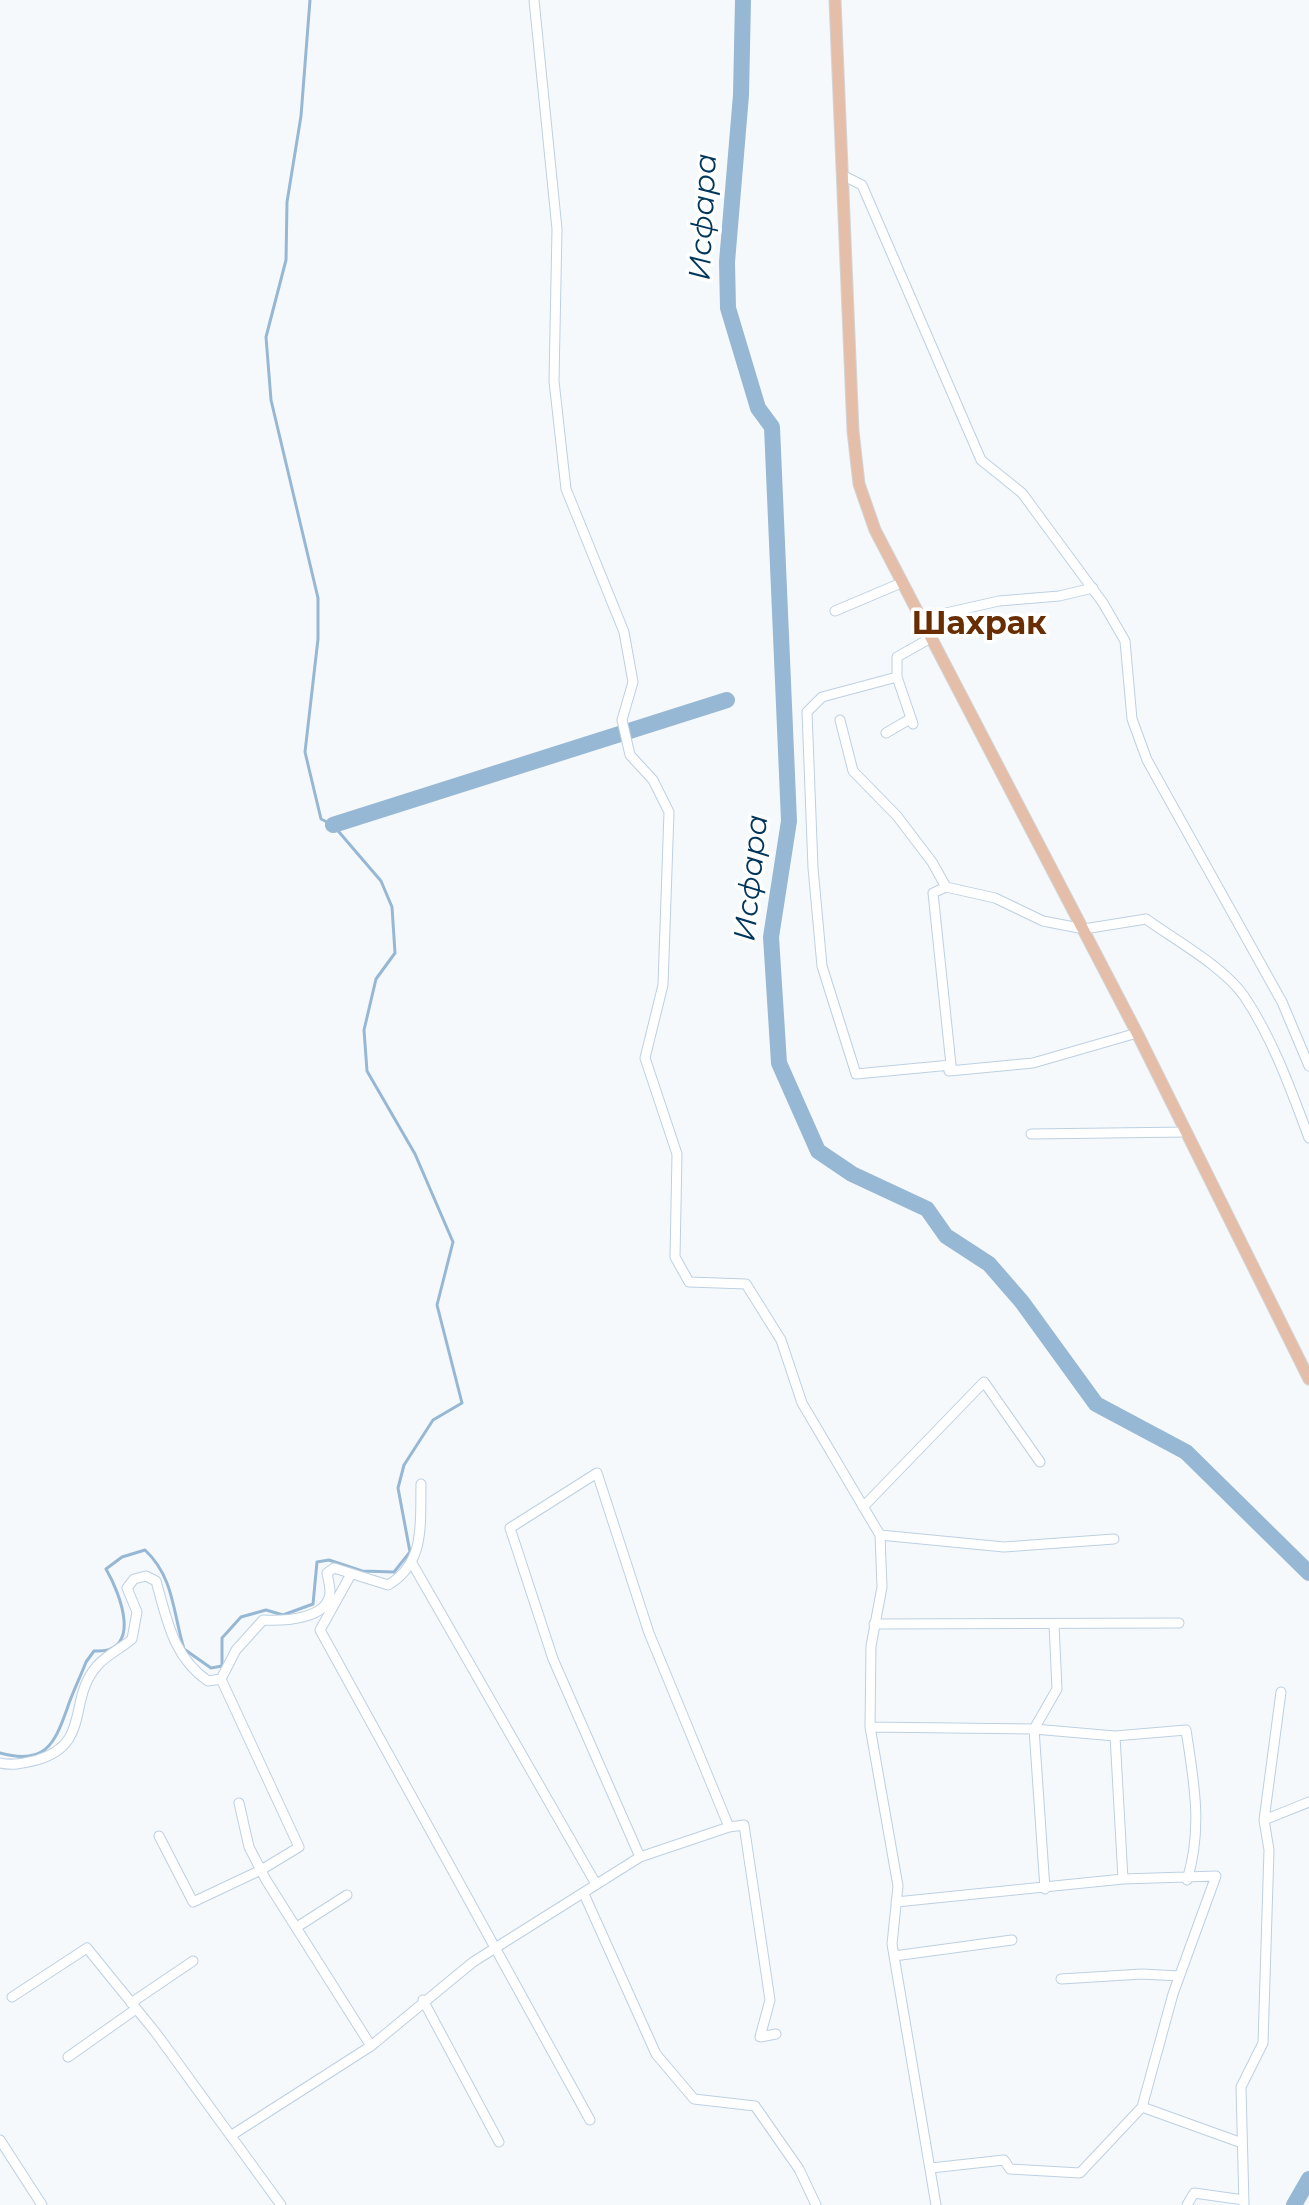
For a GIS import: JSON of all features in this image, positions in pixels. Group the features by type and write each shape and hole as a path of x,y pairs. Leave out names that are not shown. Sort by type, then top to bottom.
{"main road":[{"path":"835,0 853,431 859,484 875,530 929,639 1084,929 1309,1379"}],"street":[{"path":"534,0 557,229 554,381 566,489 624,632 633,682 622,720 630,755 653,780 669,812 669,908 663,985 645,1058 677,1154 675,1257 689,1282 746,1284 781,1340 802,1403 880,1535 882,1587 874,1624 870,1727 898,1886 894,1956 936,2205"},
{"path":"842,175 862,185 981,460 1022,493 1093,588 1125,641 1132,719 1147,760 1282,1002 1309,1066"},
{"path":"835,611 901,583"},
{"path":"919,619 999,601 1059,596 1093,588"},
{"path":"886,733 911,722 897,677 897,657 929,639"},
{"path":"897,677 822,697 807,712 813,868 822,966 856,1074 951,1065"},
{"path":"840,720 853,771 897,816 946,887"},
{"path":"1137,1033 1033,1063 949,1071 951,1065 933,893 946,887 995,898 1043,921 1084,929 1146,919 1206,961 1243,995 1274,1049 1309,1138"},
{"path":"1031,1134 1187,1132"},
{"path":"863,1507 984,1382 1040,1462"},
{"path":"640,1857 553,1659 510,1528 597,1473 649,1633 729,1827"},
{"path":"221,1679 236,1650 263,1620 301,1618 322,1608 330,1594 327,1573 334,1568 350,1576 388,1585 404,1576 412,1563 419,1537 421,1484"},
{"path":"880,1535 1004,1547 1114,1539"},
{"path":"412,1563 596,1884"},
{"path":"0,1763 25,1763 66,1746 74,1731 85,1685 98,1664 132,1639 137,1612 127,1588 134,1579 146,1576 156,1581 177,1650 193,1670 208,1681 221,1679"},
{"path":"350,1576 320,1630 590,2120"},
{"path":"874,1624 1179,1623"},
{"path":"1045,1889 1034,1729 1057,1689 1054,1624"},
{"path":"159,1836 193,1902 261,1870 299,1847 221,1679"},
{"path":"1187,2205 1194,2193 1244,2202 1241,2087 1263,2043 1269,1850 1264,1820 1281,1692"},
{"path":"870,1727 1034,1729 1115,1736 1186,1730 1197,1804 1196,1850 1187,1880"},
{"path":"1115,1736 1123,1879"},
{"path":"1264,1820 1309,1802"},
{"path":"239,1803 242,1827 261,1870 371,2046"},
{"path":"232,2135 371,2046 423,2000 596,1884 640,1857 729,1827 744,1825 763,1935 770,2000 760,2037 776,2034"},
{"path":"896,1902 1123,1879 1187,1880 1216,1876 1179,1976 1142,2107 1080,2173 1010,2169 1004,2160 931,2168"},
{"path":"584,1894 656,2054 694,2099 755,2106 799,2169 816,2205"},
{"path":"297,1927 347,1895"},
{"path":"894,1956 1012,1940"},
{"path":"12,1997 87,1948 232,2135 281,2205"},
{"path":"68,2057 193,1961"},
{"path":"1061,1979 1142,1974 1179,1976"},
{"path":"423,2000 499,2142"},
{"path":"1142,2107 1242,2143"},
{"path":"0,2140 42,2205"}],"waterway":[{"path":"0,1753 27,1756 45,1749 57,1733 86,1662 94,1651 109,1649 119,1643 123,1633 122,1606 106,1569 122,1557 145,1550 155,1561 171,1596 184,1649 211,1668 222,1666 222,1638 241,1617 266,1610 283,1615 313,1604 317,1562 329,1560 362,1571 394,1572 410,1552 398,1488 404,1465 433,1420 462,1403 437,1305 453,1242 415,1154 367,1071 364,1030 376,979 395,953 392,907 381,881 333,825 321,819 305,752 318,639 318,598 271,400 266,337 286,260 287,202 301,116 310,0"},
{"name":"Исфара","path":"743,0 741,95 727,262 728,308 758,408 772,427 789,821 771,937 779,1063 818,1151 852,1174 927,1209 946,1236 989,1264 1022,1302 1096,1404 1186,1452 1309,1573"},
{"path":"333,825 727,700"},
{"name":"Исфара","path":"1294,2205 1309,2179"}],"district":[{"name":"Шахрак","path":"979,625"}]}
